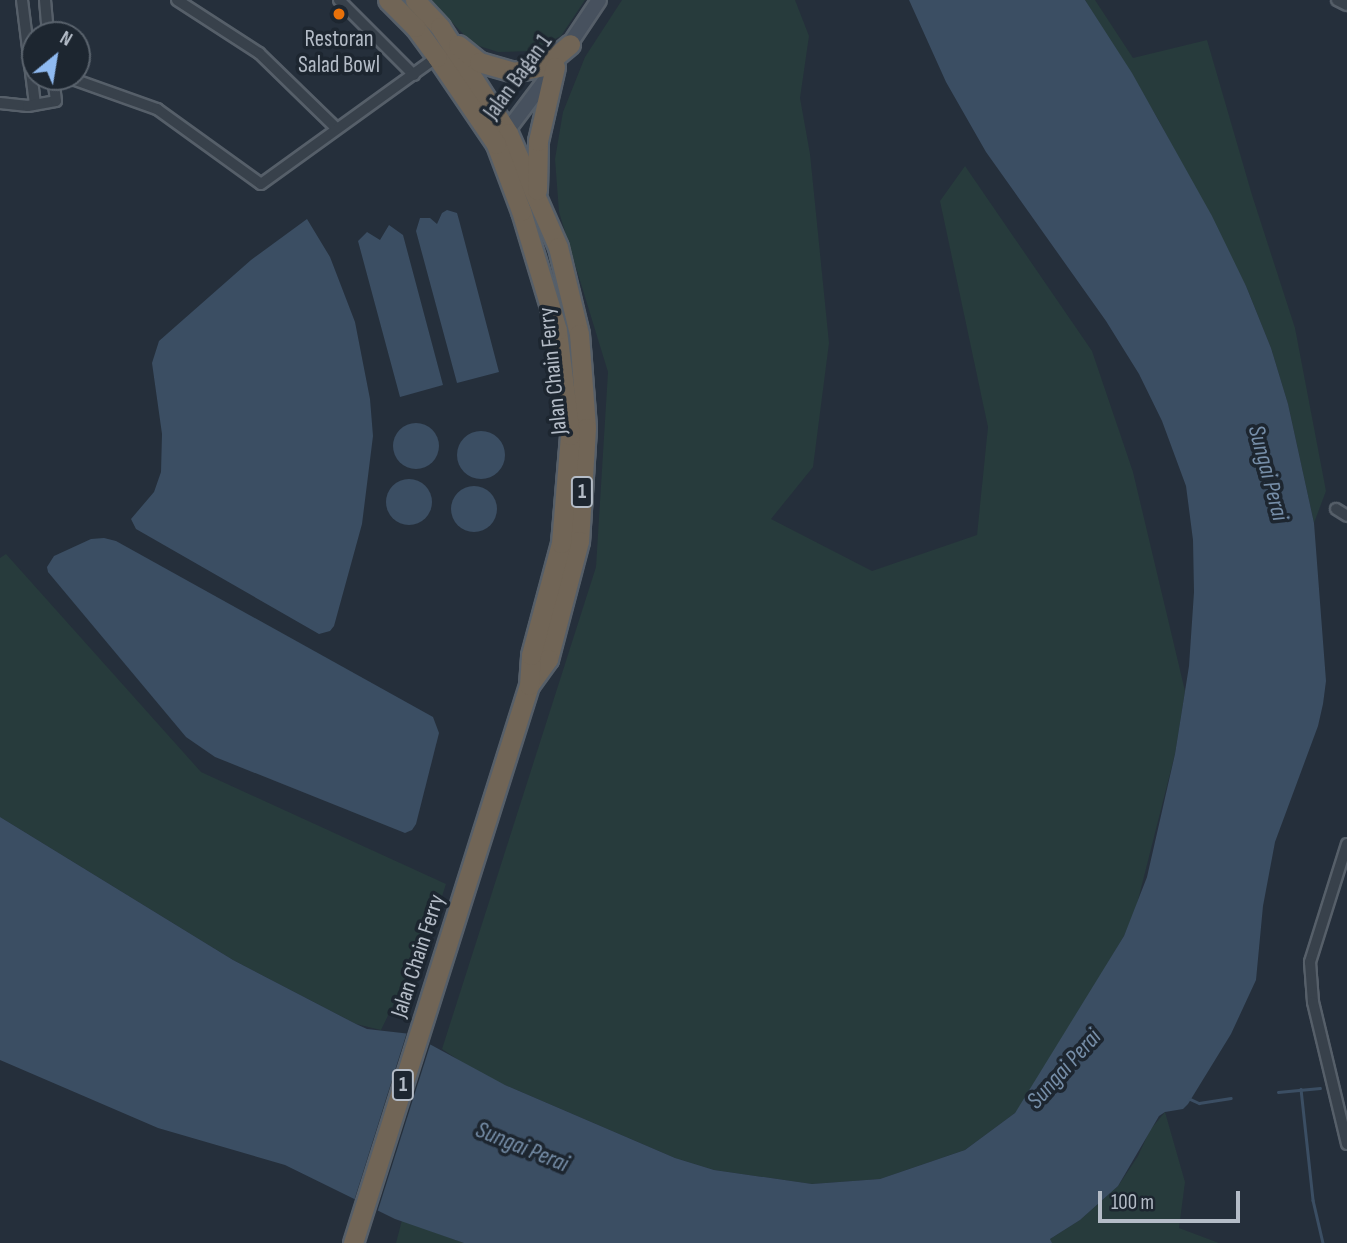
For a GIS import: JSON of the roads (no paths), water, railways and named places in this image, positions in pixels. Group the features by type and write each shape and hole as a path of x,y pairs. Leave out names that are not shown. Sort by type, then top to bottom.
{"highway":[{"name":"Jalan Chain Ferry","path":"353,1243 529,684 531,655 561,543 570,435 557,330 502,139 415,27 388,0"},
{"name":"Jalan Chain Ferry","path":"415,0 440,27 502,139 537,195 558,247 579,334 586,428 579,541 548,659 529,684"},
{"path":"440,27 471,58 513,72 544,66 570,44"},
{"path":"537,195 538,141 555,67"}],"street":[{"path":"22,0 35,104"},
{"path":"45,0 47,21"},
{"path":"177,0 259,53 336,128"},
{"path":"339,0 414,75"},
{"name":"Jalan Bagan 1","path":"502,139 555,67 599,0"},
{"path":"1337,0 1347,5"},
{"path":"91,86 157,109 261,184 438,57"},
{"path":"0,103 35,104 56,100 55,91"},
{"path":"1336,509 1347,516"},
{"path":"1347,844 1310,962 1313,1002 1347,1144"}],"water":[{"name":"Sungai Perai","path":"909,0 1085,0 1132,73 1212,216 1246,286 1271,348 1288,404 1314,523 1326,681 1318,726 1275,842 1263,906 1256,980 1231,1034 1188,1104 1183,1109 1165,1112 1159,1116 1118,1186 1080,1220 1050,1239 1052,1243 464,1243 395,1219 285,1165 158,1128 0,1060 0,817 233,960 356,1024 367,1029 411,1034 505,1085 675,1158 714,1170 812,1184 880,1179 965,1150 1015,1113 1124,936 1147,877 1175,754 1189,666 1194,592 1193,540 1186,486 1162,421 1139,374 1106,321 986,152 946,82"},
{"path":"447,210 457,213 499,372 457,383 416,231 420,218 430,218 437,224 442,213"},
{"path":"307,219 330,257 355,322 370,399 373,436 362,524 334,626 330,631 319,634 136,529 131,519 154,492 161,472 162,434 152,363 159,341 251,260"},
{"path":"389,225 403,235 443,385 400,397 358,241 367,232 380,240"},
{"path":"416,423 432,430 439,446 432,462 416,469 400,462 393,446 400,430"},
{"path":"481,431 498,438 505,455 498,472 481,479 464,472 457,455 464,438"},
{"path":"409,479 425,486 432,502 425,518 409,525 393,518 386,502 393,486"},
{"path":"474,486 490,493 497,509 490,525 474,532 458,525 451,509 458,493"},
{"path":"91,539 116,541 433,717 439,733 416,824 412,830 405,833 215,757 186,737 48,572 47,567 54,556"}],"waterway":[{"path":"1278,1092 1320,1088"},
{"path":"1301,1089 1313,1200 1323,1243"},
{"path":"1190,1099 1199,1103 1231,1098"}],"place":[{"name":"Restoran Salad Bowl","path":"339,14"}]}
